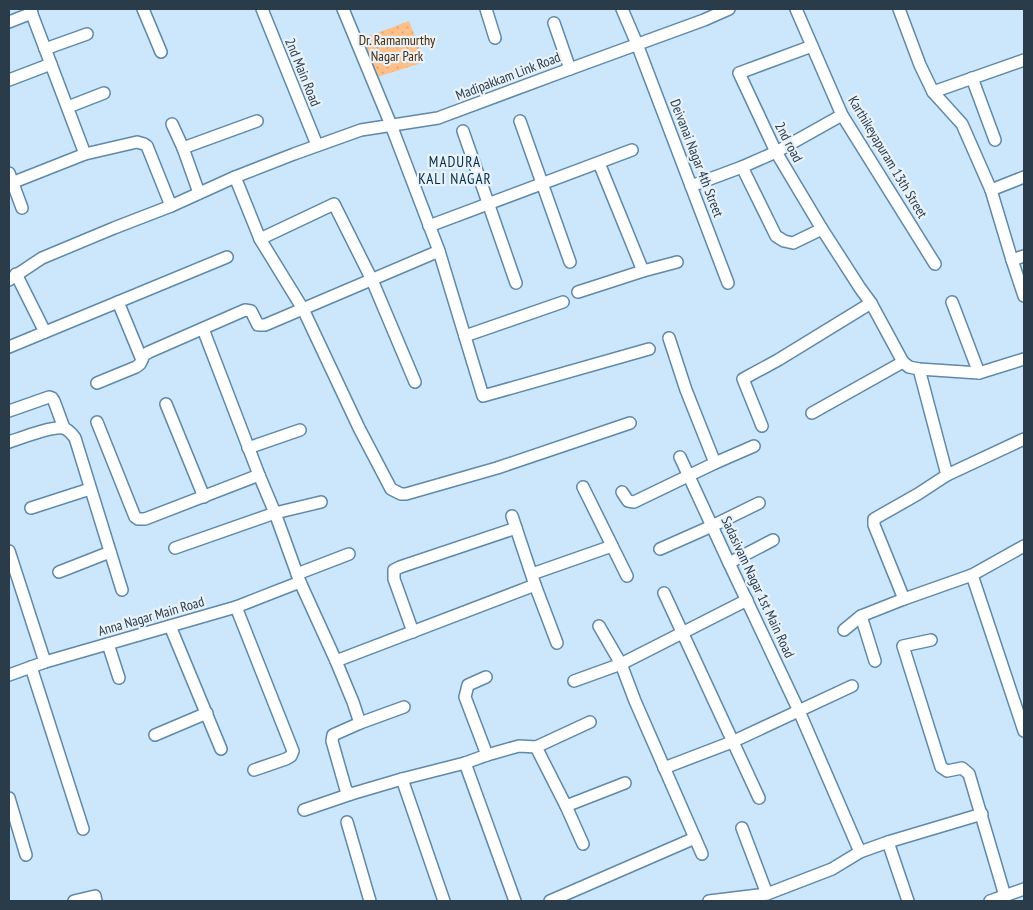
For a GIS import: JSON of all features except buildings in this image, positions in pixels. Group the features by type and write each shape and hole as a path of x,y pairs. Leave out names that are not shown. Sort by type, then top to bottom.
{"street":[{"path":"143,9 161,52"},
{"name":"2nd Main Road","path":"262,9 317,146"},
{"path":"343,9 391,125 439,251 483,396 649,349"},
{"path":"486,9 495,38"},
{"name":"Deivanai Nagar 4th Street","path":"622,9 728,283"},
{"name":"Madipakkam Link Road","path":"13,277 42,258 294,154 362,130 438,118 704,20 728,9"},
{"name":"Karthikeyapuram 13th Street","path":"796,9 842,115 935,264"},
{"path":"898,9 933,92 962,124 991,190 1024,296"},
{"path":"9,22 31,11 85,154"},
{"path":"554,23 570,69"},
{"path":"45,48 87,34"},
{"name":"2nd road","path":"812,46 739,73 776,152 822,229 871,303 903,362"},
{"path":"933,92 1024,60"},
{"path":"9,80 51,64"},
{"path":"972,78 995,140"},
{"path":"68,107 104,93"},
{"path":"691,186 776,152 842,115"},
{"path":"520,120 570,262"},
{"path":"183,148 257,121"},
{"path":"172,124 199,193"},
{"path":"463,131 516,283"},
{"path":"22,208 10,180 85,154 137,142 147,146 171,206"},
{"path":"429,226 632,150"},
{"path":"599,163 643,271"},
{"path":"742,166 776,236 784,241 793,243 822,229"},
{"path":"235,177 260,239 303,309 359,428 391,489 401,494 406,494 497,468 630,423"},
{"path":"991,190 1024,177"},
{"path":"260,239 334,204 372,280 415,382"},
{"path":"97,383 136,367 140,364 144,355 149,352 244,310 250,311 258,325 265,326 439,251"},
{"path":"1012,260 1024,256"},
{"path":"9,347 227,257"},
{"path":"578,292 677,262"},
{"path":"13,277 45,332"},
{"path":"118,302 142,360"},
{"path":"465,336 563,302"},
{"path":"952,302 979,373"},
{"path":"762,426 742,378 778,360 871,303"},
{"path":"203,329 299,578 336,661 360,723"},
{"path":"669,338 686,390 715,463"},
{"path":"812,413 903,362 909,367 919,369 979,373 1024,359"},
{"path":"919,369 947,475"},
{"path":"9,411 49,397 54,401 64,428"},
{"path":"166,404 204,497"},
{"path":"97,422 135,517 138,520 204,497 258,475"},
{"path":"9,442 53,428 64,428 75,438 122,590"},
{"path":"248,448 300,430"},
{"path":"904,599 874,524 874,519 947,475 1024,439"},
{"path":"622,492 628,501 634,502 754,446"},
{"name":"Sadasivam Nagar 1st Main Road","path":"680,457 799,711 860,852"},
{"path":"583,487 626,576"},
{"path":"31,508 90,489"},
{"path":"175,548 275,513 321,502"},
{"path":"660,549 759,503"},
{"path":"413,632 394,579 394,570 514,522 557,643"},
{"path":"729,563 773,540"},
{"path":"336,661 413,632 612,546"},
{"path":"844,630 861,616 972,575 1024,546"},
{"path":"9,551 45,662"},
{"path":"59,572 110,552"},
{"name":"Anna Nagar Main Road","path":"9,675 45,662 236,607 349,554"},
{"path":"972,575 1024,731"},
{"path":"664,593 759,798"},
{"path":"574,681 621,664 747,600"},
{"path":"236,607 293,750 291,756 286,759 254,770"},
{"path":"861,616 875,661"},
{"path":"170,626 221,749"},
{"path":"598,626 621,664 635,701 702,854"},
{"path":"931,640 903,646 941,768 947,771 962,768 969,774 1005,896"},
{"path":"108,644 119,678"},
{"path":"31,667 83,829"},
{"path":"486,678 468,685 465,697 487,755"},
{"path":"664,768 732,742 852,686"},
{"path":"351,794 346,790 332,741 333,736 360,723 404,707"},
{"path":"155,735 206,713"},
{"path":"304,810 351,794 465,763 519,746 536,747 590,722"},
{"path":"536,747 566,806 582,844"},
{"path":"465,763 515,901"},
{"path":"402,779 444,901"},
{"path":"566,806 625,783"},
{"path":"9,798 26,855"},
{"path":"709,901 767,894 832,869 860,852 982,814"},
{"path":"347,822 370,901"},
{"path":"742,828 767,894"},
{"path":"550,901 695,838"},
{"path":"888,842 908,901"},
{"path":"990,901 1024,889"},
{"path":"74,901 95,896 96,901"}],"green space":[{"name":"Dr. Ramamurthy Nagar Park","path":"409,21 425,62 374,78 358,40"}],"district":[{"name":"MADURA KALI NAGAR","path":"455,170"}]}
